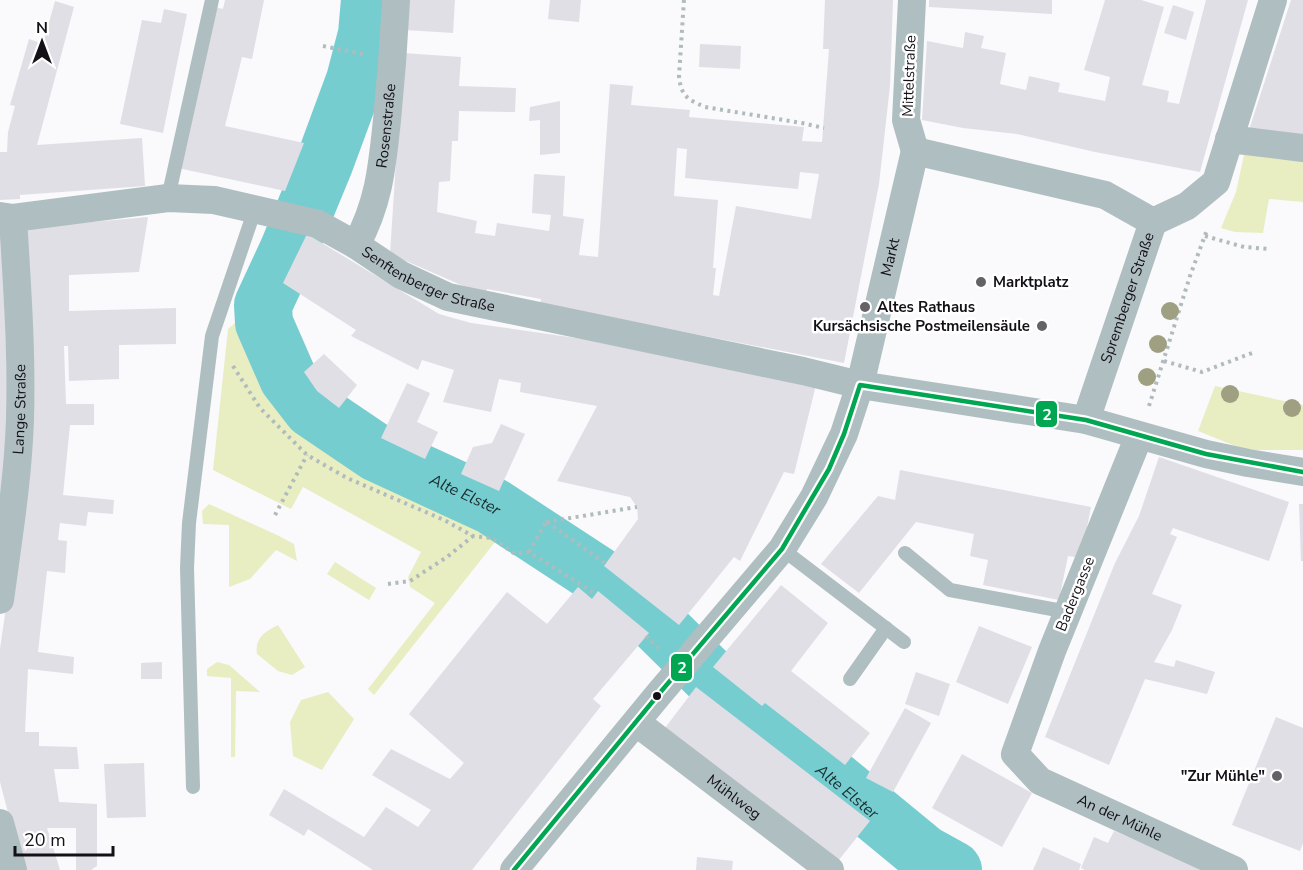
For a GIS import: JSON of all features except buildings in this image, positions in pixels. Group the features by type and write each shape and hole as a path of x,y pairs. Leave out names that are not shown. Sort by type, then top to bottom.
{"street":[{"name":"Rosenstraße","path":"356,246 368,223 380,185 394,59 396,0"},
{"name":"Mittelstraße","path":"912,0 906,120 915,151"},
{"path":"1216,182 1273,0"},
{"path":"1229,139 1303,148"},
{"path":"915,151 1105,195 1153,222"},
{"name":"Markt","path":"514,870 782,549 829,469 844,434 860,385 915,151"},
{"name":"Spremberger Straße","path":"1086,420 1153,222 1187,206 1216,182"},
{"name":"Senftenberger Straße","path":"7,217 168,198 214,200 318,224 401,275 448,297 860,385"},
{"name":"Lange Straße","path":"0,600 13,508 20,418 21,367 7,217"},
{"path":"860,385 1086,420 1139,436 1248,463 1303,472"},
{"name":"Badergasse","path":"1015,754 1052,651 1139,436"},
{"name":"Mühlweg","path":"637,723 830,870"},
{"name":"An der Mühle","path":"1015,754 1040,781 1234,870"},
{"path":"0,823 13,870"}],"lane":[{"path":"168,198 212,0"},
{"path":"193,787 187,568 189,523 212,336 265,211"},
{"path":"782,549 904,642"},
{"path":"905,553 950,590 1068,612"},
{"path":"850,679 886,628"}],"path":[{"path":"684,0 679,76 680,88 690,100 705,107 824,128"},
{"path":"323,46 350,51"},
{"path":"1139,436 1190,276 1206,236 1216,182"},
{"path":"1206,236 1244,247 1269,249"},
{"path":"212,336 260,408 307,455 347,478 444,519 473,536 492,538 515,554 529,552 596,594"},
{"path":"1164,362 1202,372 1252,353"},
{"path":"275,515 307,455"},
{"path":"546,522 637,507"},
{"path":"529,552 546,522"},
{"path":"546,522 606,564"},
{"path":"388,584 410,581 447,557 473,536"}],"green space":[{"path":"1244,155 1303,160 1303,202 1269,199 1263,233 1235,232 1221,228 1236,192"},
{"path":"258,322 282,383 304,419 358,454 440,495 480,512 526,545 520,551 499,537 374,695 368,689 435,603 410,587 408,577 421,552 303,487 291,509 213,470 228,329 235,323"},
{"path":"1215,386 1303,405 1303,450 1245,450 1198,431"},
{"path":"209,504 294,544 297,561 276,550 250,579 229,587 229,525 203,524 202,511"},
{"path":"335,562 376,588 369,600 327,574"},
{"path":"278,625 305,667 292,675 278,671 257,654 259,639"},
{"path":"217,662 229,665 260,692 236,691 235,757 231,757 231,678 207,676 207,669"},
{"path":"328,692 354,719 322,770 293,756 290,722 301,700"}],"waterway":[{"name":"Alte Elster","path":"370,0 367,34 355,80 324,164 263,305 264,323 288,378 312,409 377,453 492,506 596,574 654,621 719,685 924,854 953,870"}],"transit line":[{"name":"2","path":"514,870 782,549 829,469 844,434 860,385 1086,420 1206,454 1303,472"}],"place":[{"name":"Marktplatz","path":"981,282"},
{"name":"Altes Rathaus","path":"865,307"},
{"name":"Kursächsische Postmeilensäule","path":"1042,326"},
{"name":"\"Zur Mühle\"","path":"1277,776"}]}
